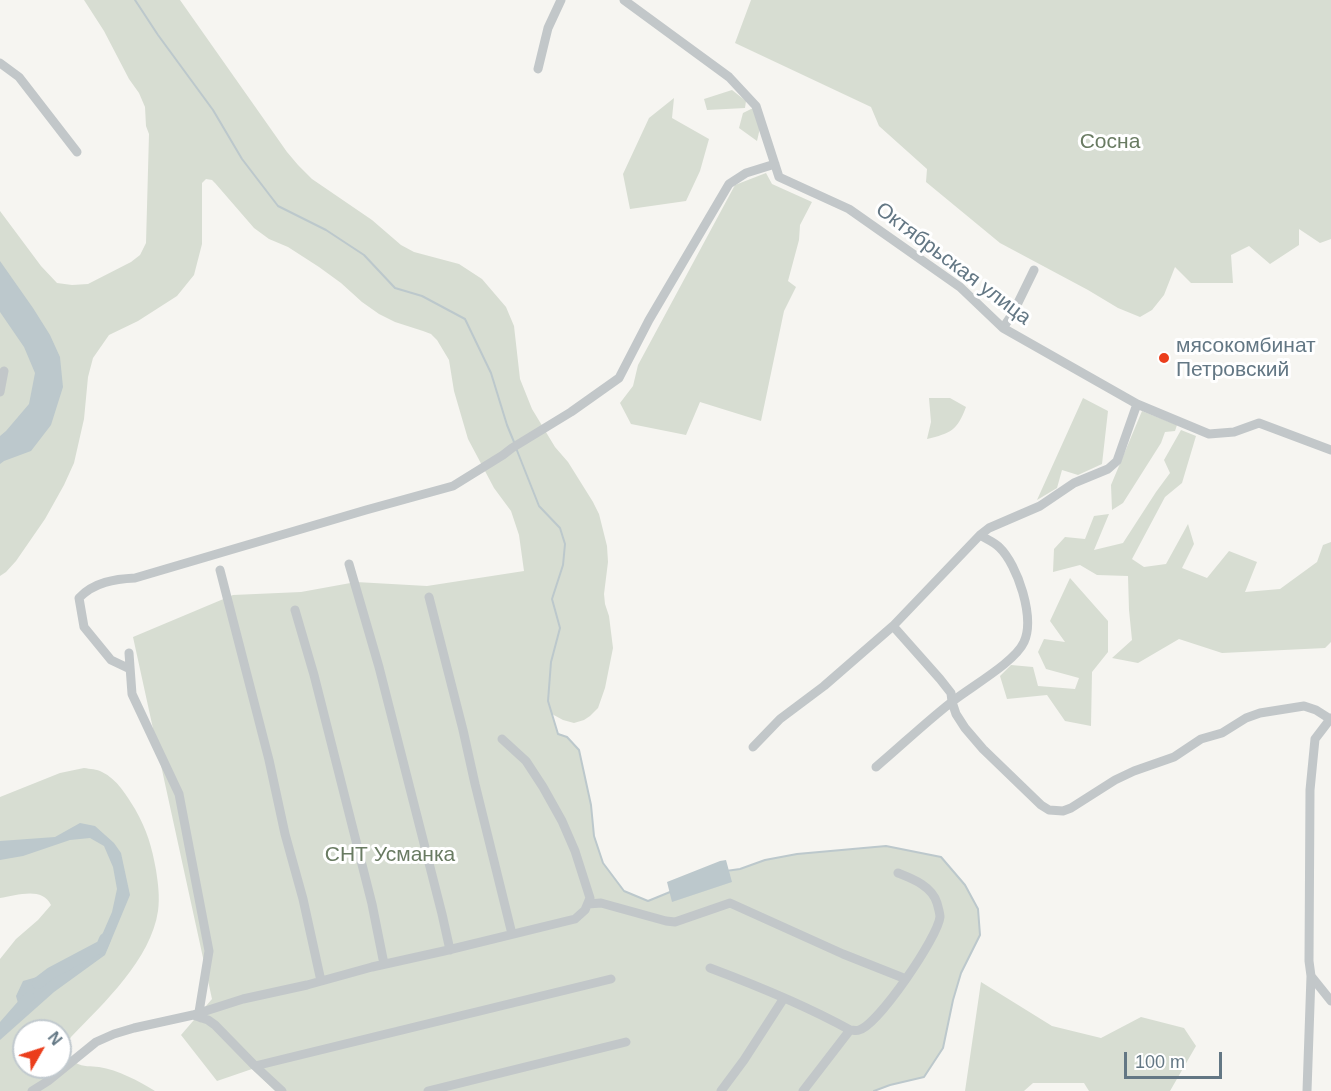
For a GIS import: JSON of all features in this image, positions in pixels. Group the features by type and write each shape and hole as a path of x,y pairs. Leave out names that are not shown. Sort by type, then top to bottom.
{"street":[{"path":"538,69 548,28 561,0"},
{"name":"Октябрьская улица","path":"624,0 729,77 756,105 779,177 849,209 960,287 1003,328 1137,404 1209,434 1234,432 1259,423 1331,450"},
{"path":"0,63 19,77 77,152"},
{"path":"130,669 111,660 84,627 79,598 86,590 113,579 135,578 453,486 571,412 619,378 649,320 729,184 746,173 775,164"},
{"path":"1003,328 1034,270"},
{"path":"0,392 4,370"},
{"path":"753,747 780,720 824,686 893,626 980,535 989,528 1040,507 1074,483 1108,469 1117,460 1137,404"},
{"path":"876,767 952,702 1014,657 1024,642 1027,626 1023,590 1011,563 999,547 980,535"},
{"path":"349,564 379,667 450,950"},
{"path":"220,570 303,899 321,981"},
{"path":"429,597 512,934"},
{"path":"295,610 314,675 372,904 384,964"},
{"path":"893,626 951,693 956,714 965,728 983,749 1049,810 1063,811 1115,780 1174,757 1201,739 1222,733 1260,712 1304,706 1331,718 1315,739 1310,790 1309,961 1311,976 1307,1091"},
{"path":"129,653 132,694 179,794 209,951 198,1015"},
{"path":"32,1091 96,1042 114,1034 198,1015 243,999 575,919 585,910 590,898 575,850 562,821 526,761 502,739"},
{"path":"710,968 754,984 826,1016 850,1030 859,1030 870,1023 906,979 936,928 940,916 936,900 923,884 898,873"},
{"path":"588,904 601,903 675,922 730,903 843,954 906,979"},
{"path":"1311,976 1331,1001"},
{"path":"255,1066 611,979"},
{"path":"721,1091 784,998"},
{"path":"198,1015 215,1025 282,1091"},
{"path":"803,1091 850,1030"},
{"path":"428,1091 626,1042"}],"green space":[{"name":"СНТ Усманка","path":"84,0 180,0 287,152 312,179 372,220 401,245 414,252 459,264 482,279 506,307 514,326 520,379 532,409 593,502 599,514 607,546 608,562 604,594 613,648 605,688 598,708 584,720 574,723 552,714 558,733 567,737 579,750 591,805 594,836 603,863 624,891 648,901 685,885 765,860 797,854 886,846 941,857 965,885 978,909 980,935 961,973 943,1048 924,1077 874,1091 275,1091 252,1069 217,1081 181,1035 212,999 133,637 233,595 301,592 356,582 427,586 524,571 519,535 511,511 494,488 468,439 454,391 449,360 437,340 431,334 379,314 319,267 288,247 269,239 254,228 212,180 206,179 202,183 202,244 194,275 177,296 138,321 109,335 93,358 88,377 84,419 74,463 45,519 16,561 0,576 0,211 41,266 57,283 88,284 131,262 140,255 146,243 149,134 145,107 104,31"},
{"name":"Сосна","path":"751,0 1331,0 1331,239 1320,243 1299,229 1299,245 1270,264 1249,246 1231,255 1233,283 1191,283 1175,267 1164,295 1152,310 1140,317 1118,308 1000,243 926,182 927,169 879,126 871,107 735,43"},
{"path":"732,90 746,101 745,108 707,110 704,99"},
{"path":"674,98 672,118 709,139 700,171 686,201 630,209 623,174 649,118"},
{"path":"753,108 760,128 757,141 739,128 743,113"},
{"path":"766,173 772,184 812,202 800,225 799,240 788,281 796,287 784,311 761,421 700,402 686,435 631,424 620,403 633,386 638,365 735,185"},
{"path":"929,398 950,398 966,407 952,430 927,439 931,422"},
{"path":"1083,398 1108,411 1102,464 1078,475 1062,470 1057,488 1037,500"},
{"path":"1142,411 1177,425 1175,431 1165,432 1161,443 1123,503 1112,510 1111,485"},
{"path":"1181,430 1196,436 1182,483 1165,497 1132,559 1144,567 1166,564 1188,524 1194,544 1182,568 1207,578 1229,551 1257,562 1245,592 1280,589 1317,562 1323,545 1331,542 1331,642 1325,648 1222,653 1179,639 1138,663 1112,658 1132,640 1128,576 1097,575 1080,565 1053,572 1054,549 1065,537 1085,539 1094,516 1109,514 1094,550 1123,543 1170,473 1164,460"},
{"path":"1070,578 1108,621 1108,652 1092,672 1091,726 1065,721 1047,695 1007,699 1000,676 1011,665 1033,667 1038,686 1075,689 1079,678 1046,669 1038,652 1044,639 1065,642 1050,621"},
{"path":"84,768 107,775 121,788 139,817 153,854 159,895 154,929 136,963 111,995 72,1036 72,1019 12,1019 12,1079 72,1079 72,1060 84,1066 114,1071 155,1091 0,1091 0,959 16,939 51,905 47,899 35,894 0,898 0,797 60,773"},
{"path":"981,982 1052,1026 1101,1038 1141,1017 1184,1028 1196,1046 1170,1091 1089,1091 1084,1083 1033,1083 1024,1091 965,1091"}],"shaded area":[{"path":"0,261 50,335 60,357 63,387 51,425 31,451 0,464 0,436 29,404 35,373 24,347 0,312"},
{"path":"80,823 95,826 114,843 121,853 130,895 105,955 54,992 24,1019 12,1019 12,1029 0,1040 0,1031 20,1010 16,996 23,981 58,971 95,951 112,912 117,889 113,867 104,846 90,838 70,840 23,856 0,860 0,841 55,837"},
{"path":"726,860 732,882 672,902 667,882"}],"waterway":[{"path":"135,0 213,110 242,159 278,206 326,230 364,255 395,288 422,296 465,319 491,373 514,442"},
{"path":"516,448 539,506 560,528 565,544 563,565 552,599 560,628 551,662 548,701 558,734 567,737 579,750 591,805 594,836 603,863 624,891 648,901 670,892"},
{"path":"726,871 797,854 886,846 941,857 965,885 978,909 980,935 961,973 943,1048 924,1077 874,1091"},
{"path":"38,983 51,973 102,946 105,939"},
{"path":"0,1031 29,998"}],"place":[{"name":"мясокомбинат Петровский","path":"1164,358"}]}
